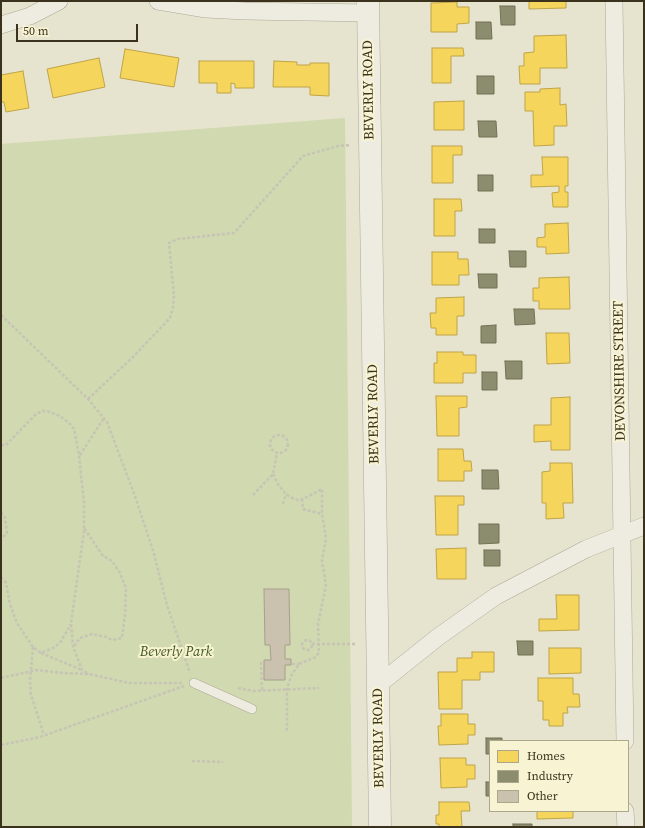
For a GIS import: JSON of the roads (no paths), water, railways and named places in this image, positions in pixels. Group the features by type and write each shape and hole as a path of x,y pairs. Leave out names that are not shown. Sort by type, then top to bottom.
{"street":[{"path":"1,25 30,16 59,1"},
{"path":"158,1 206,8 237,10 368,7"},
{"name":"DEVONSHIRE STREET","path":"614,1 625,740"},
{"name":"BEVERLY ROAD","path":"368,7 380,827"},
{"path":"378,685 438,637 482,605 556,564 644,526"},
{"path":"626,812 626,827"}],"lane":[{"path":"194,683 252,709"}],"park label":[{"name":"Beverly Park","path":"176,652"}]}
